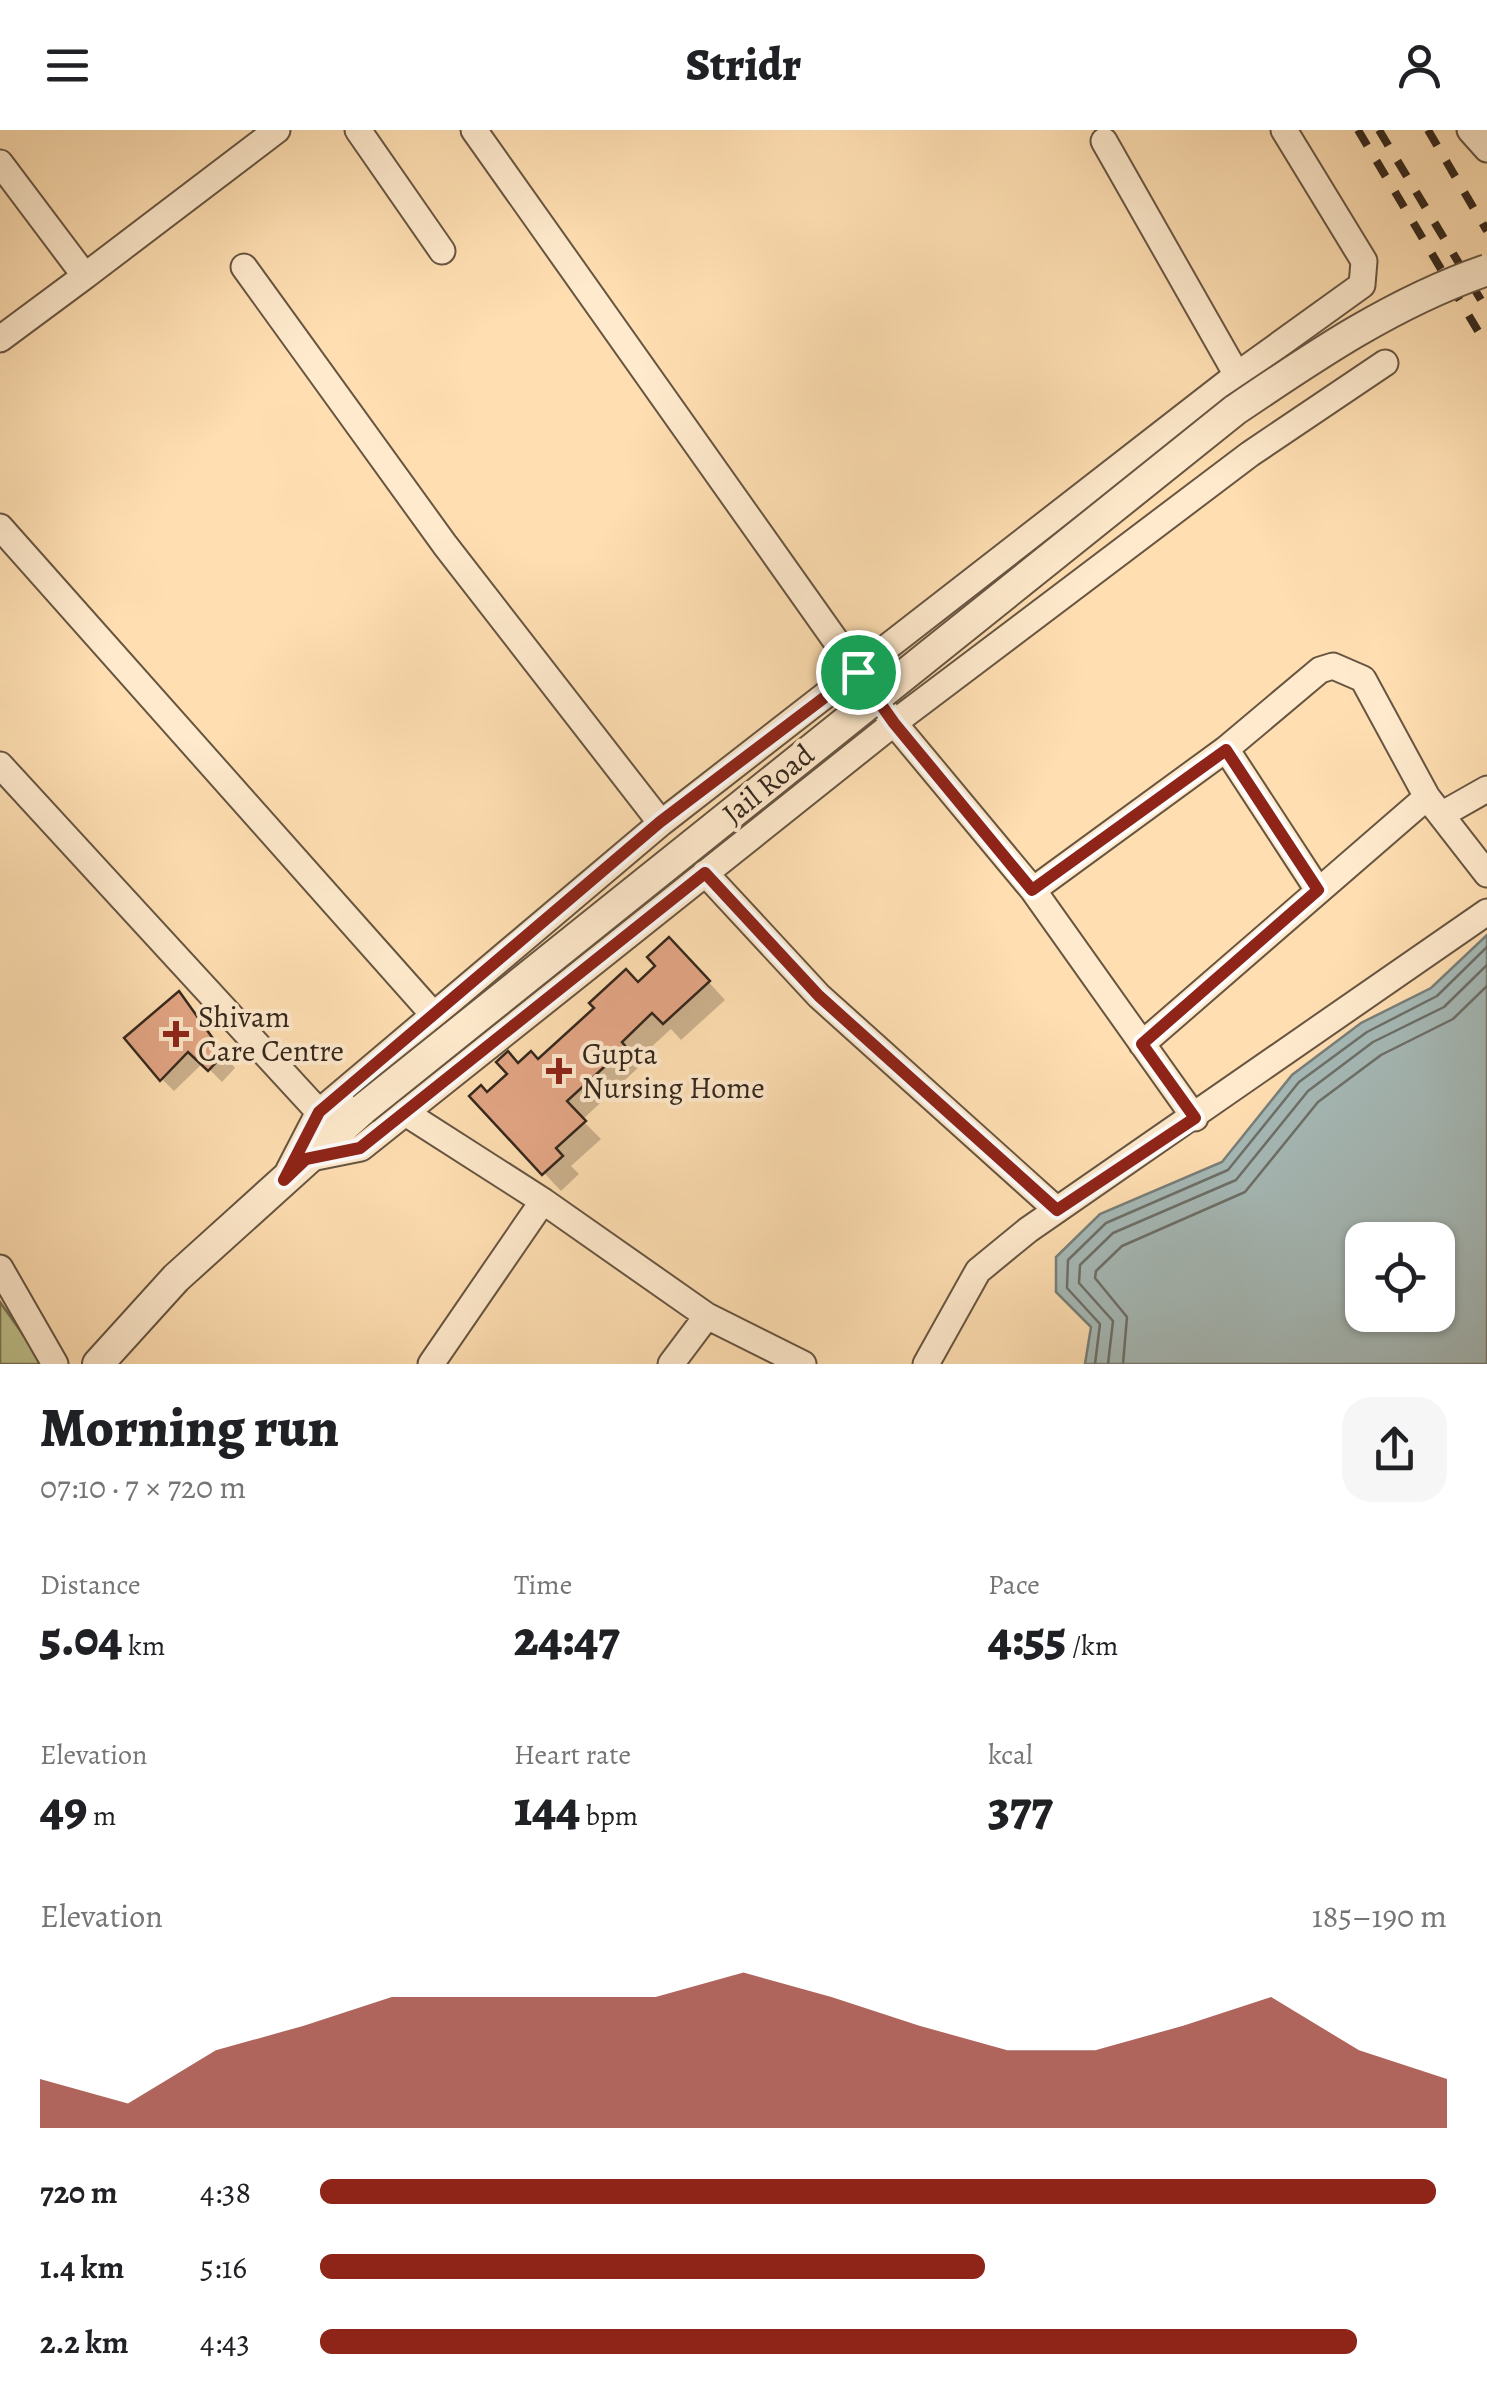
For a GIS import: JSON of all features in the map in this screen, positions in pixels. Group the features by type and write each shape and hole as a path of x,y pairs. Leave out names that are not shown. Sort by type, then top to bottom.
{"street":[{"path":"0,340 277,130"},
{"path":"358,130 442,251"},
{"path":"474,130 894,723 1032,890 1195,1118"},
{"path":"295,1169 319,1112 660,822 1238,375 1362,284 1366,273 1364,261 1284,130"},
{"path":"1470,130 1487,149"},
{"path":"1104,141 1238,375"},
{"path":"0,163 86,276"},
{"path":"244,267 445,545 660,822"},
{"name":"Jail Road","path":"98,1364 176,1278 363,1108 1235,410 1374,319 1435,288 1487,270"},
{"path":"295,1169 360,1148 894,723 1250,454 1385,363"},
{"path":"0,526 432,1014"},
{"path":"1032,890 1226,750 1320,670 1333,666 1364,679 1434,806 1487,874"},
{"path":"1226,750 1318,890"},
{"path":"0,765 319,1112"},
{"path":"1142,1044 1318,890 1434,806 1487,789"},
{"path":"705,873 819,996 1057,1210"},
{"path":"926,1364 978,1271 1057,1210 1487,912"},
{"path":"404,1112 707,1316 802,1364"},
{"path":"431,1364 543,1202"},
{"path":"0,1268 56,1364"},
{"path":"671,1364 707,1316"}],"green space":[{"path":"0,1302 44,1364 0,1364"}],"water":[{"path":"1487,935 1487,1364 1085,1364 1091,1327 1056,1292 1056,1257 1100,1214 1222,1162 1292,1075 1361,1023 1431,988"}],"building":[{"path":"669,937 710,981 663,1024 652,1013 622,1042 626,1047 567,1101 586,1121 556,1148 563,1156 542,1175 469,1096 481,1085 487,1092 507,1074 496,1062 508,1051 518,1063 531,1051 538,1059 594,1008 589,1003 626,969 638,982 655,966 647,957"},
{"path":"179,991 224,1054 208,1071 188,1052 160,1081 124,1038"}],"railway":[{"path":"1358,130 1487,346"},
{"path":"1379,130 1487,310"},
{"path":"1428,130 1487,231"}],"place":[{"name":"Shivam Care Centre","path":"176,1034"},
{"name":"Gupta Nursing Home","path":"559,1071"}],"route":[{"path":"858,672 894,723 1032,890 1226,750 1318,890 1142,1044 1195,1118 1057,1210 819,996 705,873 360,1148 306,1159 284,1180 319,1112 660,822 858,672"}]}
